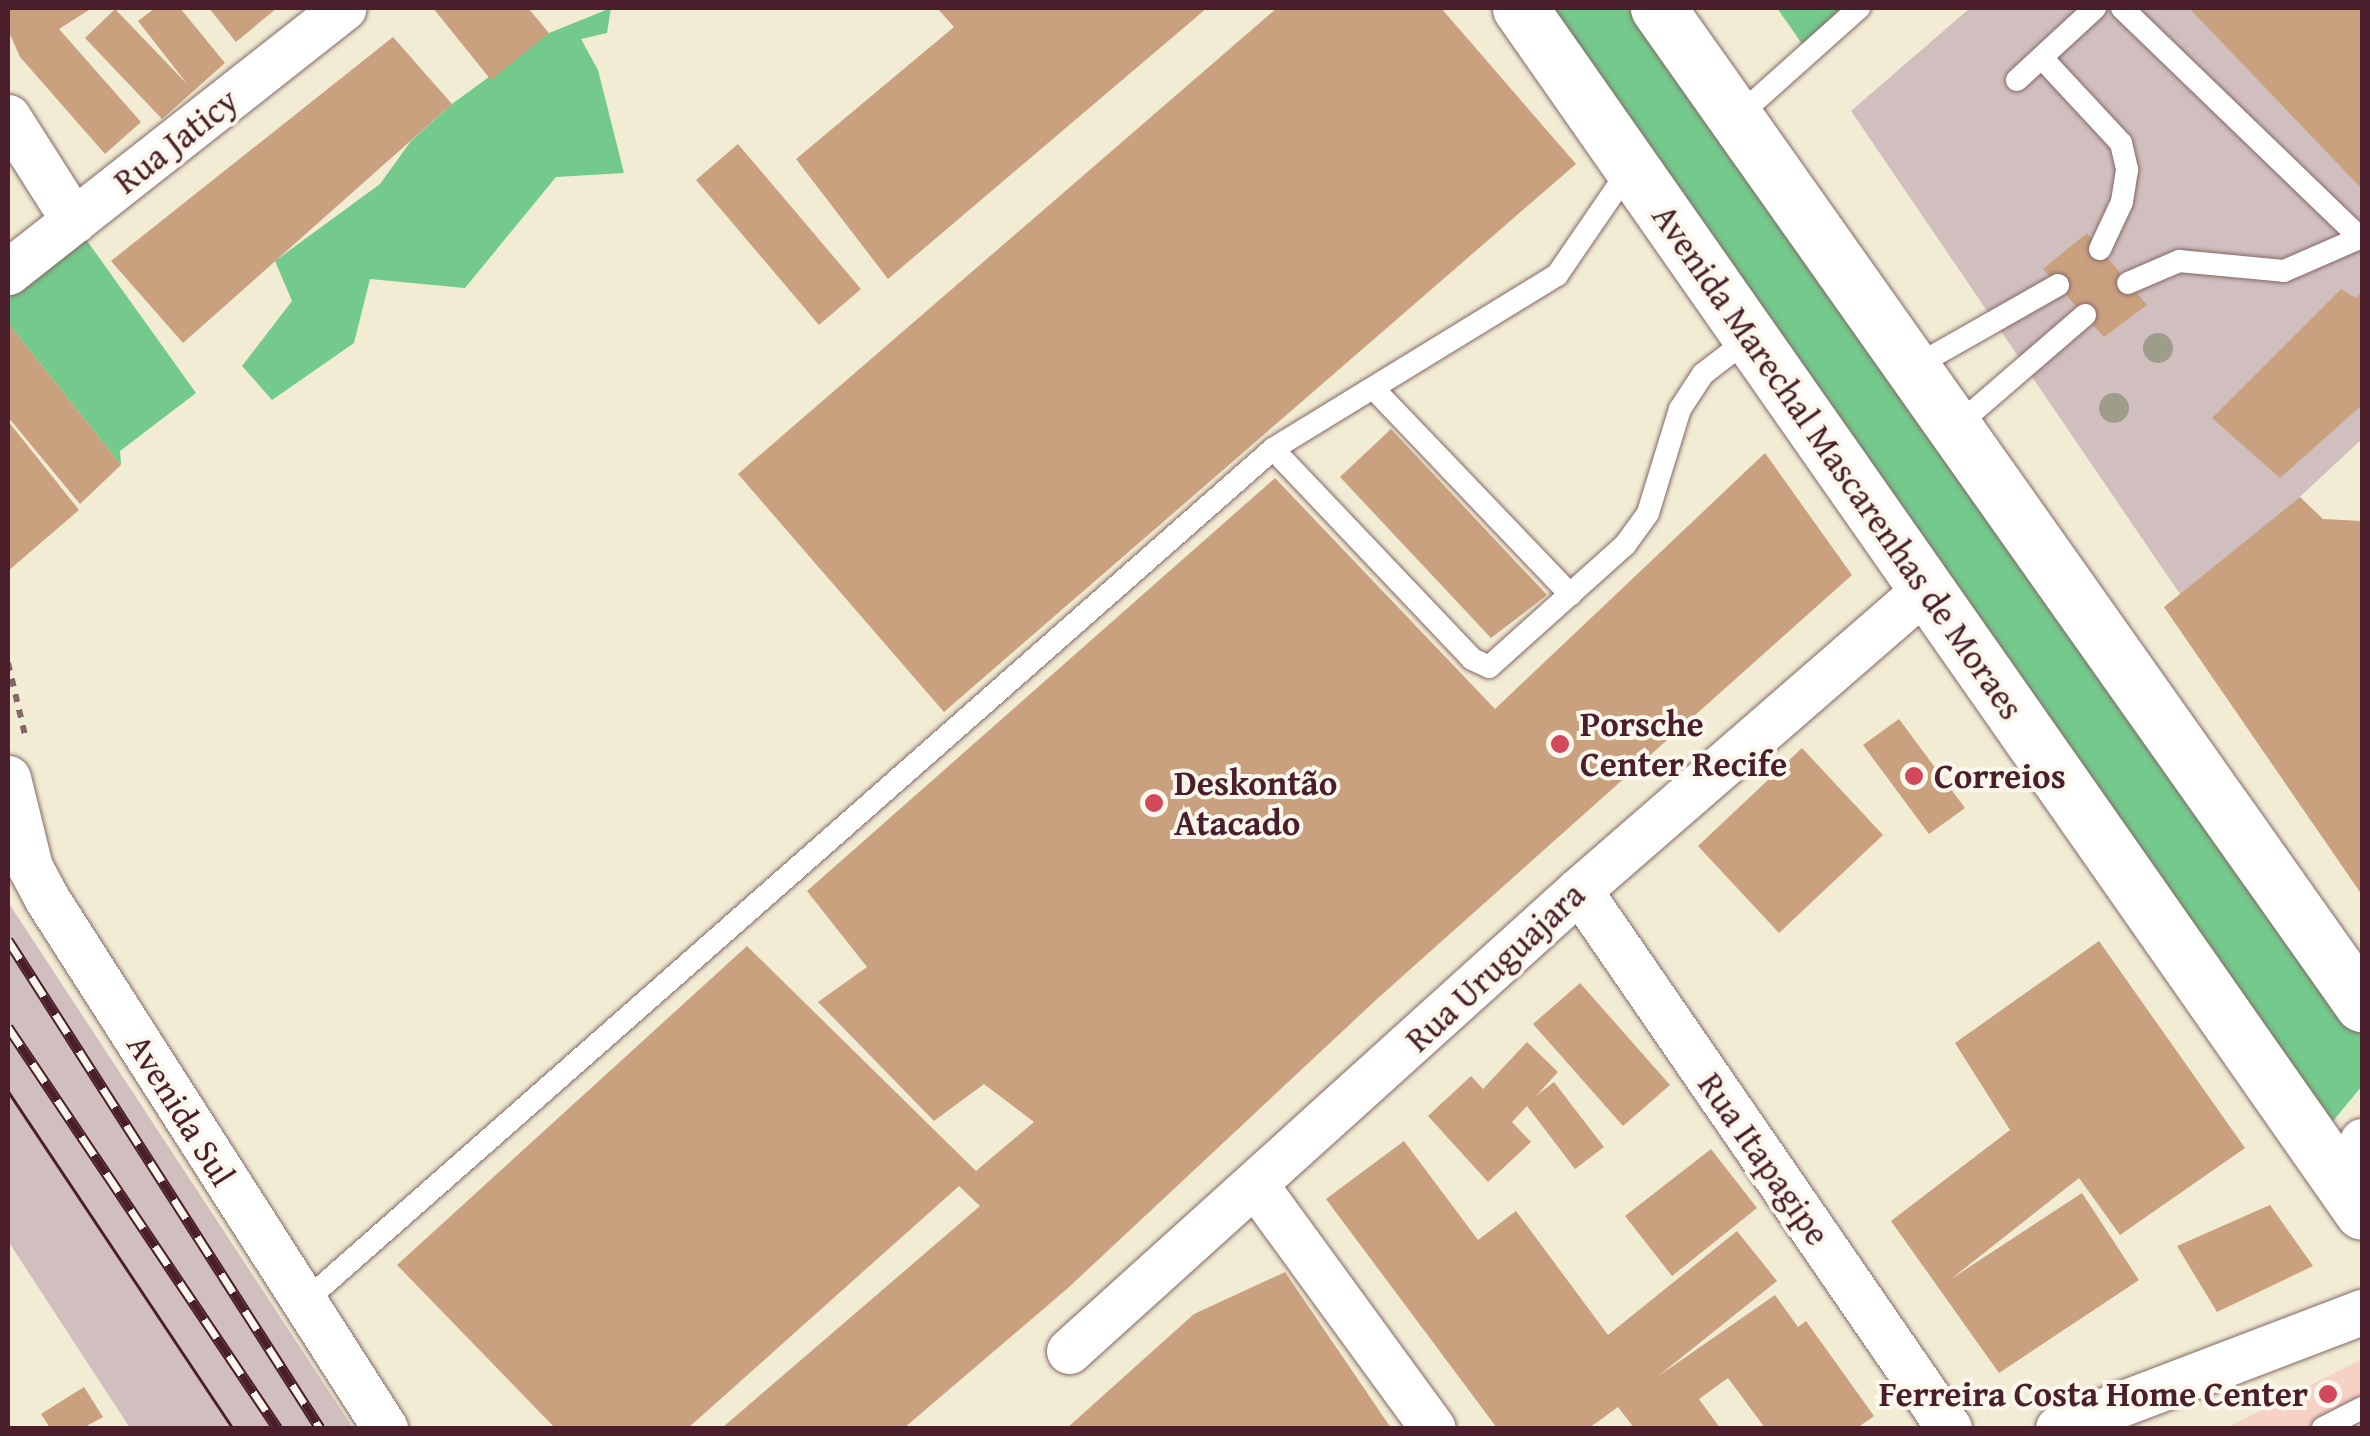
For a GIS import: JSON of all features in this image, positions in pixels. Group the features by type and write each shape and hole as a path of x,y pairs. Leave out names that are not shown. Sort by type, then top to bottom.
{"highway":[{"name":"Avenida Marechal Mascarenhas de Moraes","path":"1520,8 1926,588 2356,1179"},
{"path":"1658,8 2362,1004"}],"street":[{"name":"Rua Jaticy","path":"8,272 343,8"},
{"path":"8,118 74,221"},
{"name":"Rua Uruguajara","path":"1068,1351 1257,1187 1578,890 1926,588"},
{"name":"Avenida Sul","path":"8,778 30,867 46,899 384,1428"},
{"name":"Rua Itapagipe","path":"1578,890 1949,1428"},
{"path":"1257,1187 1433,1428"},
{"path":"2058,1428 2362,1312"}],"lane":[{"path":"1737,117 1859,8"},
{"path":"2017,80 2095,8"},
{"path":"2122,8 2362,238 2284,271 2179,261 2128,283"},
{"path":"2042,58 2121,143 2122,202 2100,249"},
{"path":"303,1303 1273,449 1557,275 1631,167"},
{"path":"1912,368 2058,285"},
{"path":"1954,428 2084,315"},
{"path":"1273,449 1472,659 1489,667 1624,546 1648,513 1680,409 1703,374 1750,337"},
{"path":"1373,388 1571,595"},
{"path":"2323,1428 2362,1408"}],"shaded area":[{"path":"1970,8 2362,8 2362,439 2186,603 1851,111"},
{"path":"8,902 353,1428 130,1428 8,1241"},
{"name":"Ferreira Costa Home Center","path":"2362,1359 2362,1428 2226,1428"}],"green space":[{"path":"611,8 607,33 581,39 598,70 624,173 556,177 465,288 370,279 354,343 272,400 242,366 292,301 275,261 380,184 411,141 452,104 549,33"},
{"path":"1552,8 1646,8 2362,1029 2362,1086 2333,1121 2059,746"},
{"path":"1777,8 1850,8 1807,51"},
{"path":"80,231 196,393 120,451 121,465 8,323 8,292"}],"building":[{"path":"8,8 92,8 59,29 141,122 105,154 20,57 8,30"},
{"path":"155,8 180,8 225,63 162,119 85,38 115,9 188,85 138,21"},
{"path":"209,8 277,8 236,42"},
{"path":"433,8 528,8 549,33 491,80"},
{"path":"937,8 1207,8 888,279 796,159 954,27"},
{"path":"1277,8 1441,8 1576,164 944,712 738,474"},
{"path":"2189,8 2362,8 2362,189"},
{"path":"393,37 452,104 183,343 111,261"},
{"path":"738,144 861,289 819,325 696,180"},
{"path":"2087,233 2147,305 2104,337 2043,269"},
{"path":"2341,289 2356,298 2362,292 2362,405 2280,478 2212,418"},
{"path":"8,323 121,465 80,504 8,417"},
{"path":"8,421 79,510 8,571"},
{"path":"1391,429 1547,595 1491,638 1340,477"},
{"path":"1765,453 1852,575 1377,999 1068,1288 904,1428 722,1428 980,1206 959,1186 688,1428 555,1428 397,1265 747,946 976,1171 1034,1122 984,1084 934,1121 818,1002 867,967 807,891 1275,478 1495,709"},
{"path":"2300,497 2323,519 2362,521 2362,895 2164,607"},
{"name":"Correios","path":"1899,719 1965,808 1929,834 1863,745"},
{"path":"1802,748 1883,835 1779,933 1698,846"},
{"path":"2099,941 2245,1148 2120,1235 2079,1178 1951,1279 2082,1193 2139,1280 1999,1373 1891,1221 2010,1130 1955,1043"},
{"path":"1580,983 1670,1085 1623,1126 1533,1024"},
{"path":"1527,1042 1558,1072 1536,1096 1554,1082 1604,1147 1575,1169 1527,1106 1512,1122 1531,1142 1488,1182 1428,1116 1471,1076 1483,1089"},
{"path":"1404,1141 1478,1240 1516,1211 1608,1335 1737,1231 1777,1281 1657,1377 1775,1295 1798,1327 1806,1321 1874,1416 1857,1428 1765,1428 1728,1378 1699,1399 1720,1428 1634,1428 1618,1407 1589,1428 1497,1428 1326,1199"},
{"path":"1711,1149 1757,1208 1672,1276 1625,1216"},
{"path":"2270,1205 2313,1266 2217,1312 2177,1246"},
{"path":"1285,1272 1391,1428 1067,1428 1194,1314"},
{"path":"84,1387 103,1417 83,1428 50,1428 41,1414"}],"tram line":[{"path":"8,1091 233,1428"}],"railway":[{"path":"8,940 320,1428"},
{"path":"8,1027 277,1428"}],"place":[{"name":"Porsche Center Recife","path":"1560,744"},
{"name":"Correios","path":"1914,776"},
{"name":"Deskontão Atacado","path":"1154,803"},
{"name":"Ferreira Costa Home Center","path":"2328,1394"}]}
